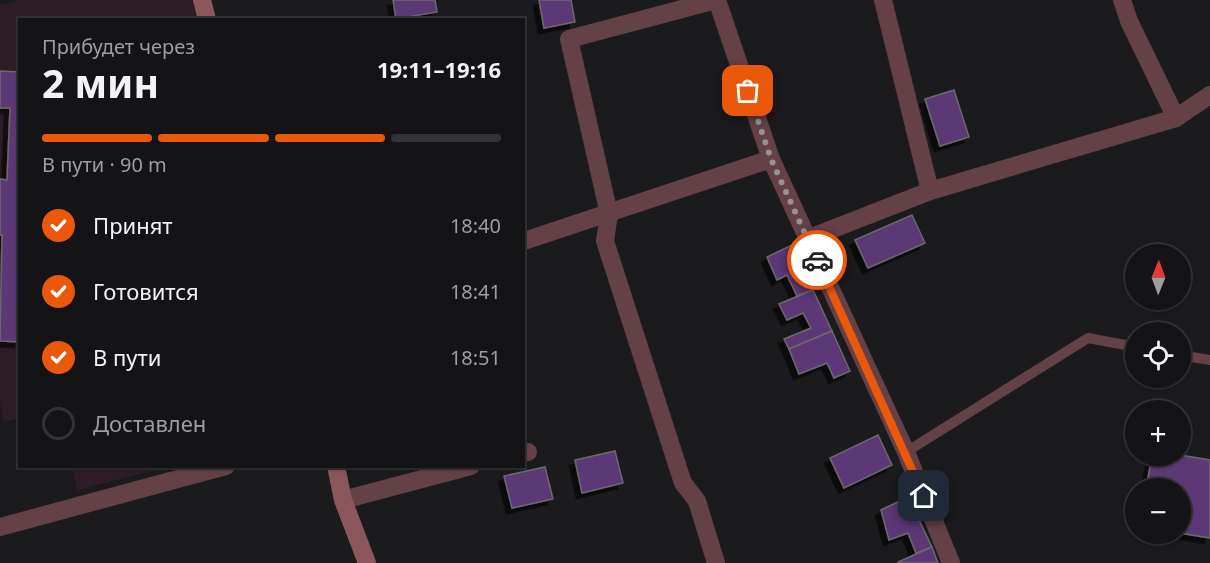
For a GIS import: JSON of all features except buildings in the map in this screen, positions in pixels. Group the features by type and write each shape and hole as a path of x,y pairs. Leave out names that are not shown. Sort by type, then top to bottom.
{"main road":[{"path":"202,0 206,18"},
{"path":"336,468 343,500 367,563"}],"street":[{"path":"716,563 697,501 683,483 605,242 609,214 569,39 717,0 771,159 906,452 951,563"},
{"path":"883,0 930,191"},
{"path":"1122,0 1129,21 1176,118"},
{"path":"807,239 930,191 1176,118 1210,95"},
{"path":"525,241 771,159"},
{"path":"0,527 219,468"},
{"path":"343,500 463,468"}],"lane":[{"path":"906,452 1088,338 1125,345"},
{"path":"1191,357 1210,360"}],"shaded area":[{"path":"21,0 192,0 197,18 18,18 18,418 4,422 0,402 0,5"},
{"path":"72,468 164,468 77,490"}],"way so far":[{"path":"748,91 771,159 817,260"}],"route":[{"path":"817,260 924,496"}]}
